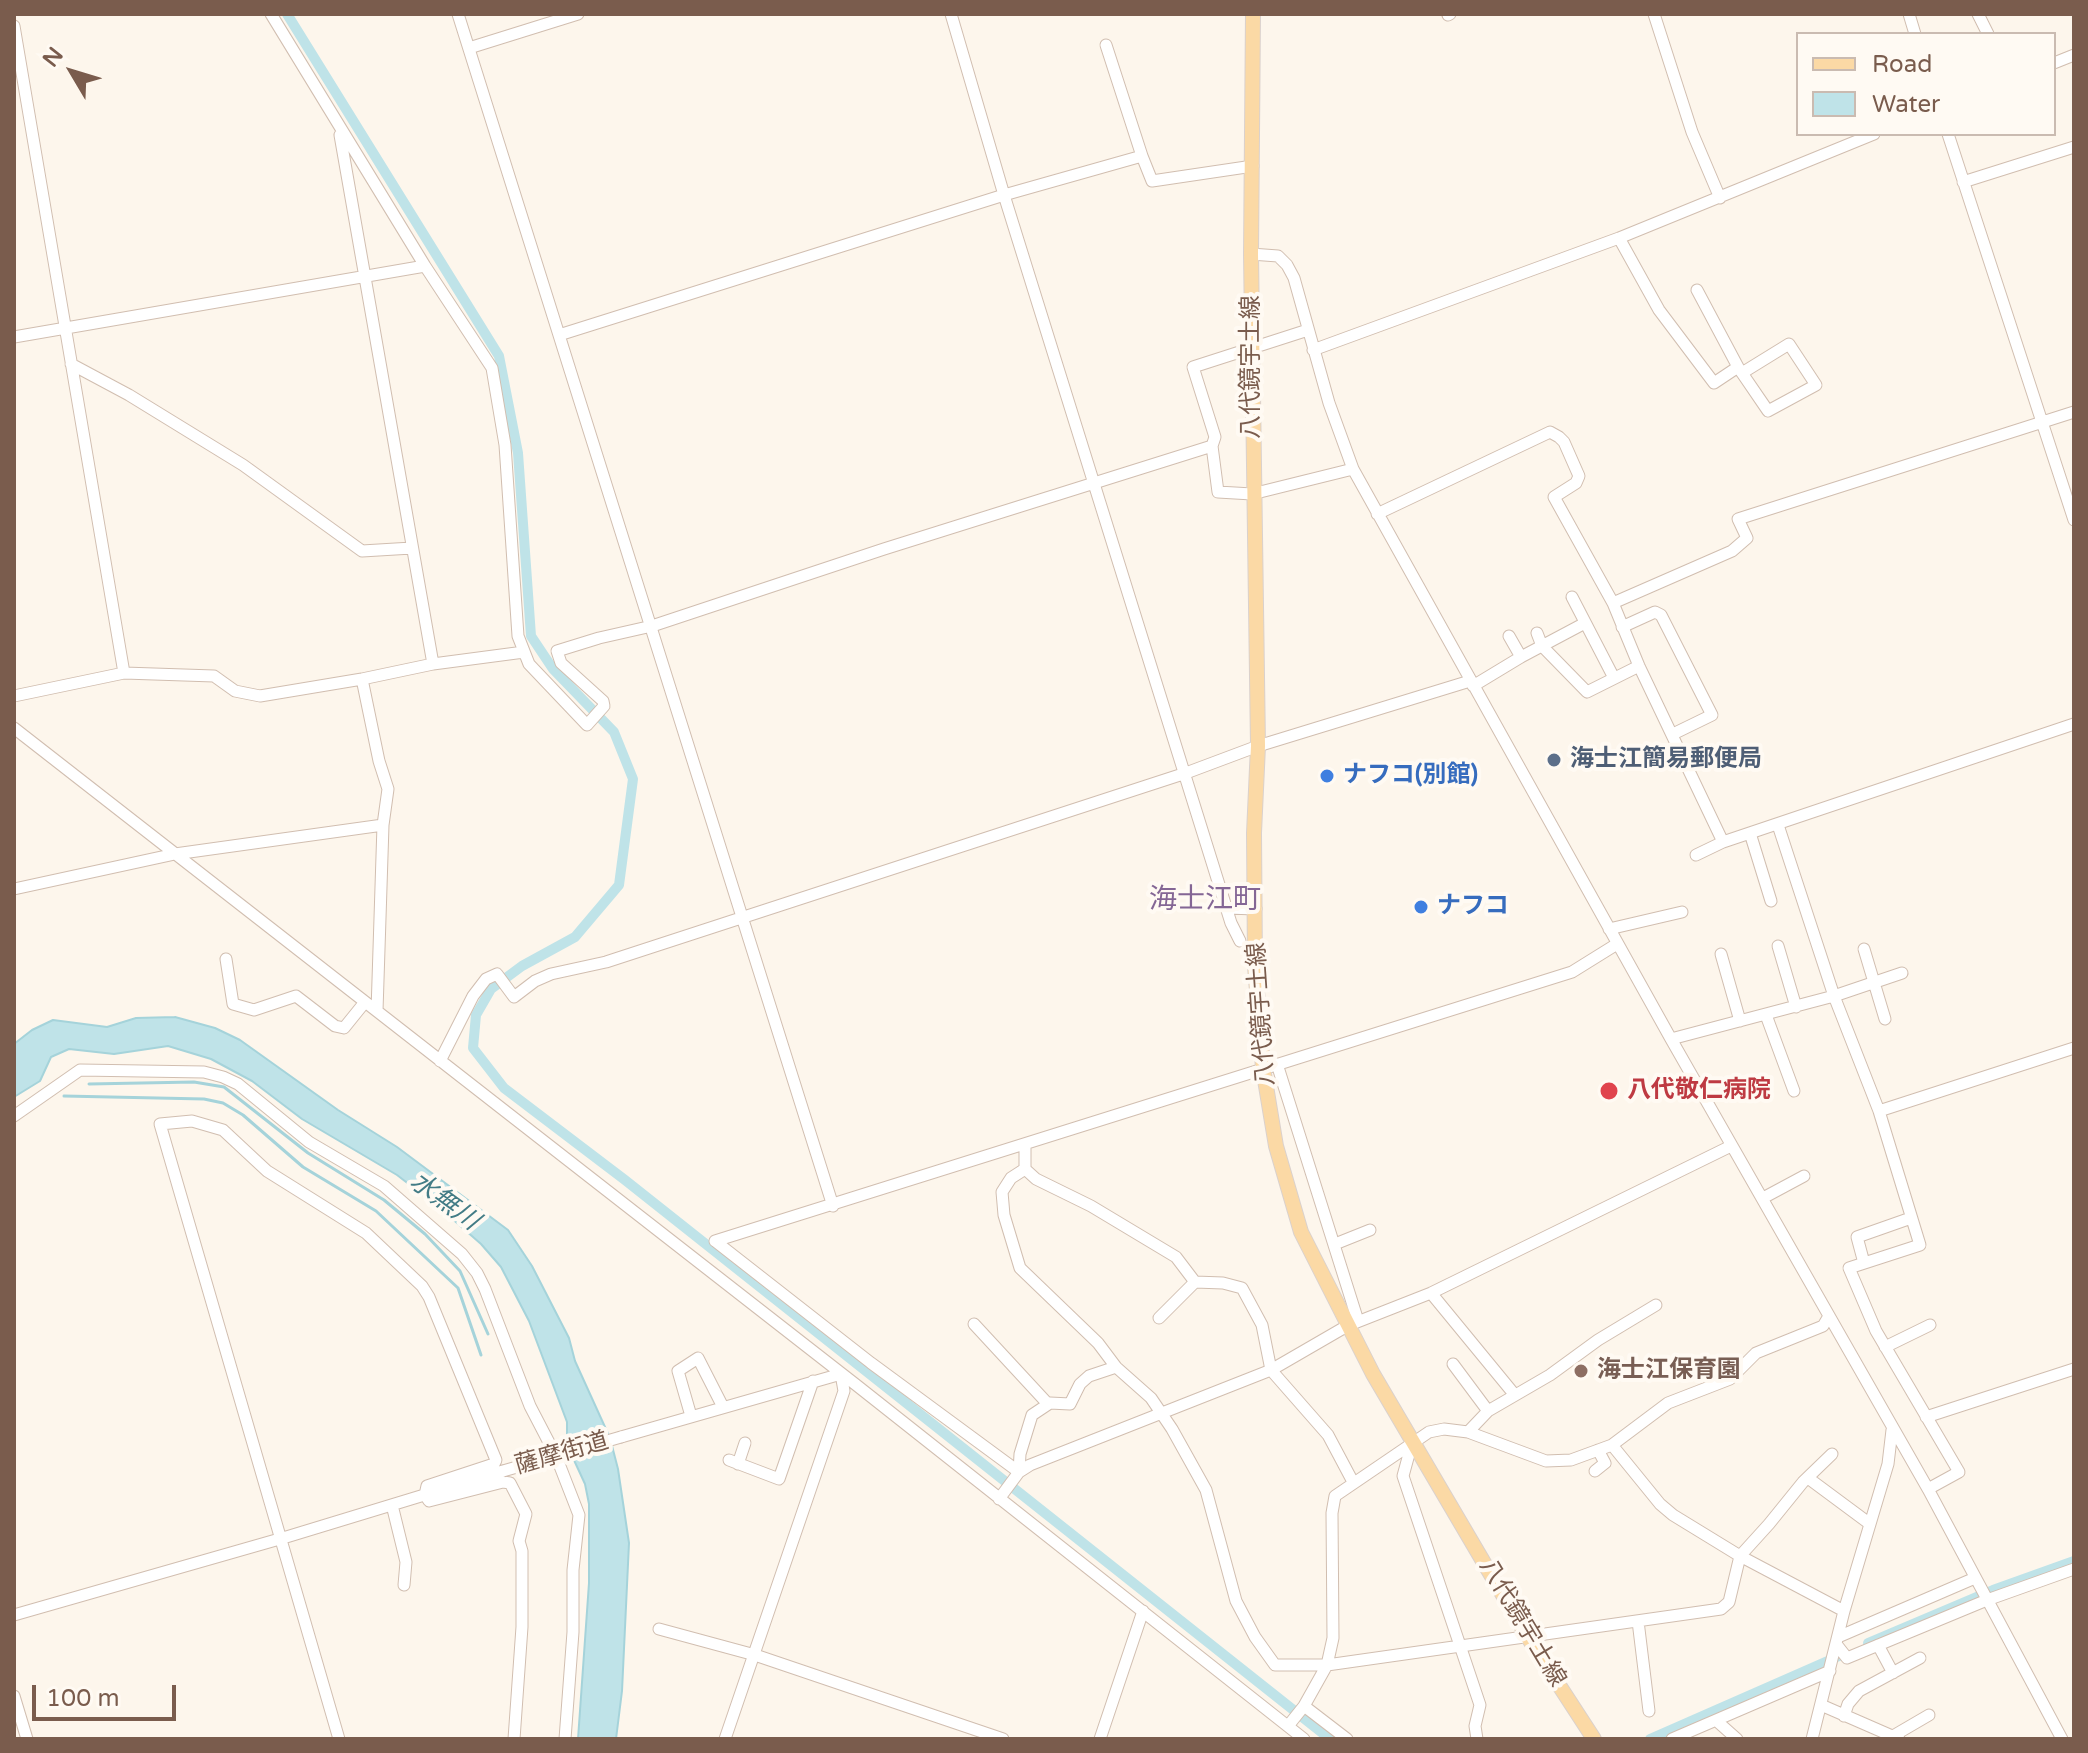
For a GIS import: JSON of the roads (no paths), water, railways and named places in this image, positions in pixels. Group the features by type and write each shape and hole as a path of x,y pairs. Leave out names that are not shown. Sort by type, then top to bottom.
{"main road":[{"name":"八代鏡宇土線","path":"1253,14 1252,494 1258,746 1254,833 1255,966 1270,1066 1276,1146 1301,1232 1353,1324 1412,1443 1448,1497 1527,1636 1594,1739"}],"street":[{"path":"271,14 338,127 492,368 505,445 518,636 529,664 587,725 604,706 603,701 561,663 557,651 652,626 1212,446"},
{"path":"458,14 833,1206"},
{"path":"469,48 578,14"},
{"path":"951,14 1004,195 1227,908 1240,941"},
{"path":"1654,14 1692,132 1720,198"},
{"path":"1978,14 1987,32"},
{"path":"14,26 124,673"},
{"path":"1106,45 1152,181 1253,166"},
{"path":"338,127 433,664"},
{"path":"1313,350 1619,238 1869,136"},
{"path":"1949,136 2074,520"},
{"path":"1963,182 2074,147"},
{"path":"559,335 1004,195 1142,156"},
{"path":"1619,238 1659,310 1714,383 1740,370 1789,344 1816,385 1768,411 1740,370 1697,290"},
{"path":"1251,254 1278,256 1287,265 1294,278 1313,350 1353,469 1617,944 1928,1489 2062,1739"},
{"path":"14,337 425,266"},
{"path":"1308,330 1193,367 1215,437 1212,446 1218,492 1252,494 1353,469"},
{"path":"71,364 129,395 243,465 362,551 412,548"},
{"path":"1613,603 1732,551 1747,538 1738,519 2074,412"},
{"path":"1377,514 1550,432 1564,442 1579,476 1576,483 1554,497 1613,603 1639,666 1723,842"},
{"path":"1572,597 1614,678"},
{"path":"1622,627 1655,612 1661,615 1712,715 1673,734"},
{"path":"440,1061 473,996 486,979 497,974 514,997 535,981 551,974 606,962 1186,773 1258,746 1472,683 1585,623"},
{"path":"1537,633 1542,646 1587,692 1639,666"},
{"path":"1509,636 1521,657"},
{"path":"14,696 124,673 214,676 235,691 260,696 433,664 524,652"},
{"path":"362,679 388,789 383,825 377,1011"},
{"path":"1696,855 1723,842 2074,724"},
{"path":"14,728 1304,1739"},
{"path":"14,889 175,854 383,825"},
{"path":"1778,825 1834,996 1879,1111 1920,1245 1849,1268 1885,1347 1959,1472 1928,1489"},
{"path":"1750,833 1771,901"},
{"path":"1227,908 1256,909"},
{"path":"1609,929 1682,912"},
{"path":"1019,1472 871,1363 715,1241 1572,972 1617,944"},
{"path":"1778,946 1796,1007"},
{"path":"1864,949 1885,1019"},
{"path":"1721,954 1740,1021"},
{"path":"226,959 233,1004 254,1010 296,996 335,1026 344,1028 365,1002"},
{"path":"1671,1039 1796,1007 1902,973"},
{"path":"1766,1015 1794,1091"},
{"path":"1879,1111 2074,1048"},
{"path":"1270,1066 1335,1244 1353,1324"},
{"path":"14,1116 80,1070 204,1072 223,1077 238,1084 309,1142 384,1186 462,1254 485,1289 530,1406 569,1483 579,1515 573,1570 573,1632 565,1739"},
{"path":"339,1739 283,1538 160,1124 192,1121 223,1130 267,1171 366,1233 422,1286 429,1297 496,1460 494,1464 427,1486 425,1495 429,1501 503,1482 510,1483 526,1514 519,1541 522,1551 522,1627 514,1739"},
{"path":"1025,1145 1025,1169 1036,1179 1091,1206 1176,1257 1195,1282"},
{"path":"999,1499 1019,1472 1030,1465 1271,1370 1353,1324 1431,1293 1731,1146"},
{"path":"1025,1169 1011,1178 1002,1192 1004,1215 1020,1268 1098,1343 1116,1367 1151,1398 1172,1429 1206,1490 1231,1587 1255,1637 1275,1665 1327,1665 1721,1609 1729,1602 1740,1556 1832,1454"},
{"path":"1763,1198 1804,1176"},
{"path":"1864,1263 1853,1235 1911,1218"},
{"path":"1335,1244 1370,1230"},
{"path":"1159,1318 1195,1282 1223,1283 1242,1288 1262,1325 1271,1370 1328,1435 1353,1482"},
{"path":"1431,1293 1514,1394"},
{"path":"1468,1432 1488,1411 1550,1375 1598,1340 1656,1305"},
{"path":"1289,1726 1327,1665 1333,1638 1332,1513 1335,1496 1353,1482 1429,1432 1444,1429 1468,1432 1546,1461 1571,1460 1612,1445 1668,1403 1730,1379 1756,1353 1823,1326 1829,1316"},
{"path":"974,1324 1048,1404"},
{"path":"1885,1347 1930,1325"},
{"path":"691,1416 678,1371 698,1358 723,1407"},
{"path":"1453,1364 1488,1411"},
{"path":"1019,1472 1020,1454 1032,1415 1048,1404 1070,1404 1080,1384 1089,1376 1116,1367"},
{"path":"1926,1417 2074,1369"},
{"path":"725,1739 844,1391 841,1374"},
{"name":"薩摩街道","path":"425,1495 841,1374"},
{"path":"745,1443 734,1462 779,1479 813,1381"},
{"path":"1812,1739 1844,1611 1888,1464 1892,1430"},
{"path":"1412,1443 1403,1476 1480,1705 1475,1726 1477,1739"},
{"path":"1612,1445 1660,1504 1693,1528 1844,1611"},
{"path":"1595,1471 1605,1463 1598,1450"},
{"path":"1808,1478 1870,1524"},
{"path":"14,1615 425,1495"},
{"path":"392,1505 406,1562 404,1585"},
{"path":"1836,1642 1847,1658 1985,1598 2074,1569"},
{"path":"1836,1642 1976,1580"},
{"path":"1100,1739 1143,1611"},
{"path":"1638,1621 1649,1711"},
{"path":"659,1629 755,1655 1003,1739"},
{"path":"1878,1645 1893,1673"},
{"path":"1844,1716 1848,1704 1859,1691 1920,1658"},
{"path":"1672,1739 1830,1671"},
{"path":"14,1696 27,1739"},
{"path":"1821,1705 1896,1737 1929,1715"},
{"path":"1304,1706 1347,1739"},
{"path":"1718,1720 1737,1739"}],"water":[{"name":"水無川","path":"175,1017 215,1028 240,1040 338,1110 397,1147 508,1230 532,1266 569,1338 575,1361 610,1438 618,1469 629,1543 622,1691 616,1739 578,1739 589,1583 589,1504 585,1484 567,1445 567,1422 529,1321 501,1267 481,1244 397,1175 302,1119 252,1081 211,1059 168,1046 114,1054 69,1049 51,1057 40,1081 14,1097 14,1044 32,1030 53,1020 107,1027 136,1018"}],"waterway":[{"path":"287,14 499,356 518,453 531,636 553,669 614,732 633,779 619,885 575,937 522,966 491,989 476,1015 473,1048 504,1088 625,1180 1330,1739"},
{"path":"89,1084 194,1082 224,1087 308,1153 384,1200 425,1234 460,1271 488,1334"},
{"path":"64,1096 204,1099 223,1103 243,1115 303,1167 376,1211 458,1288 481,1355"},
{"path":"1868,1643 1993,1590 2074,1561"},
{"path":"1650,1739 1839,1656"}],"place":[{"name":"海士江簡易郵便局","path":"1554,760"},
{"name":"ナフコ(別館)","path":"1327,776"},
{"name":"ナフコ","path":"1421,907"},
{"name":"八代敬仁病院","path":"1609,1091"},
{"name":"海士江保育園","path":"1581,1371"}],"district":[{"name":"海士江町","path":"1205,901"}]}
